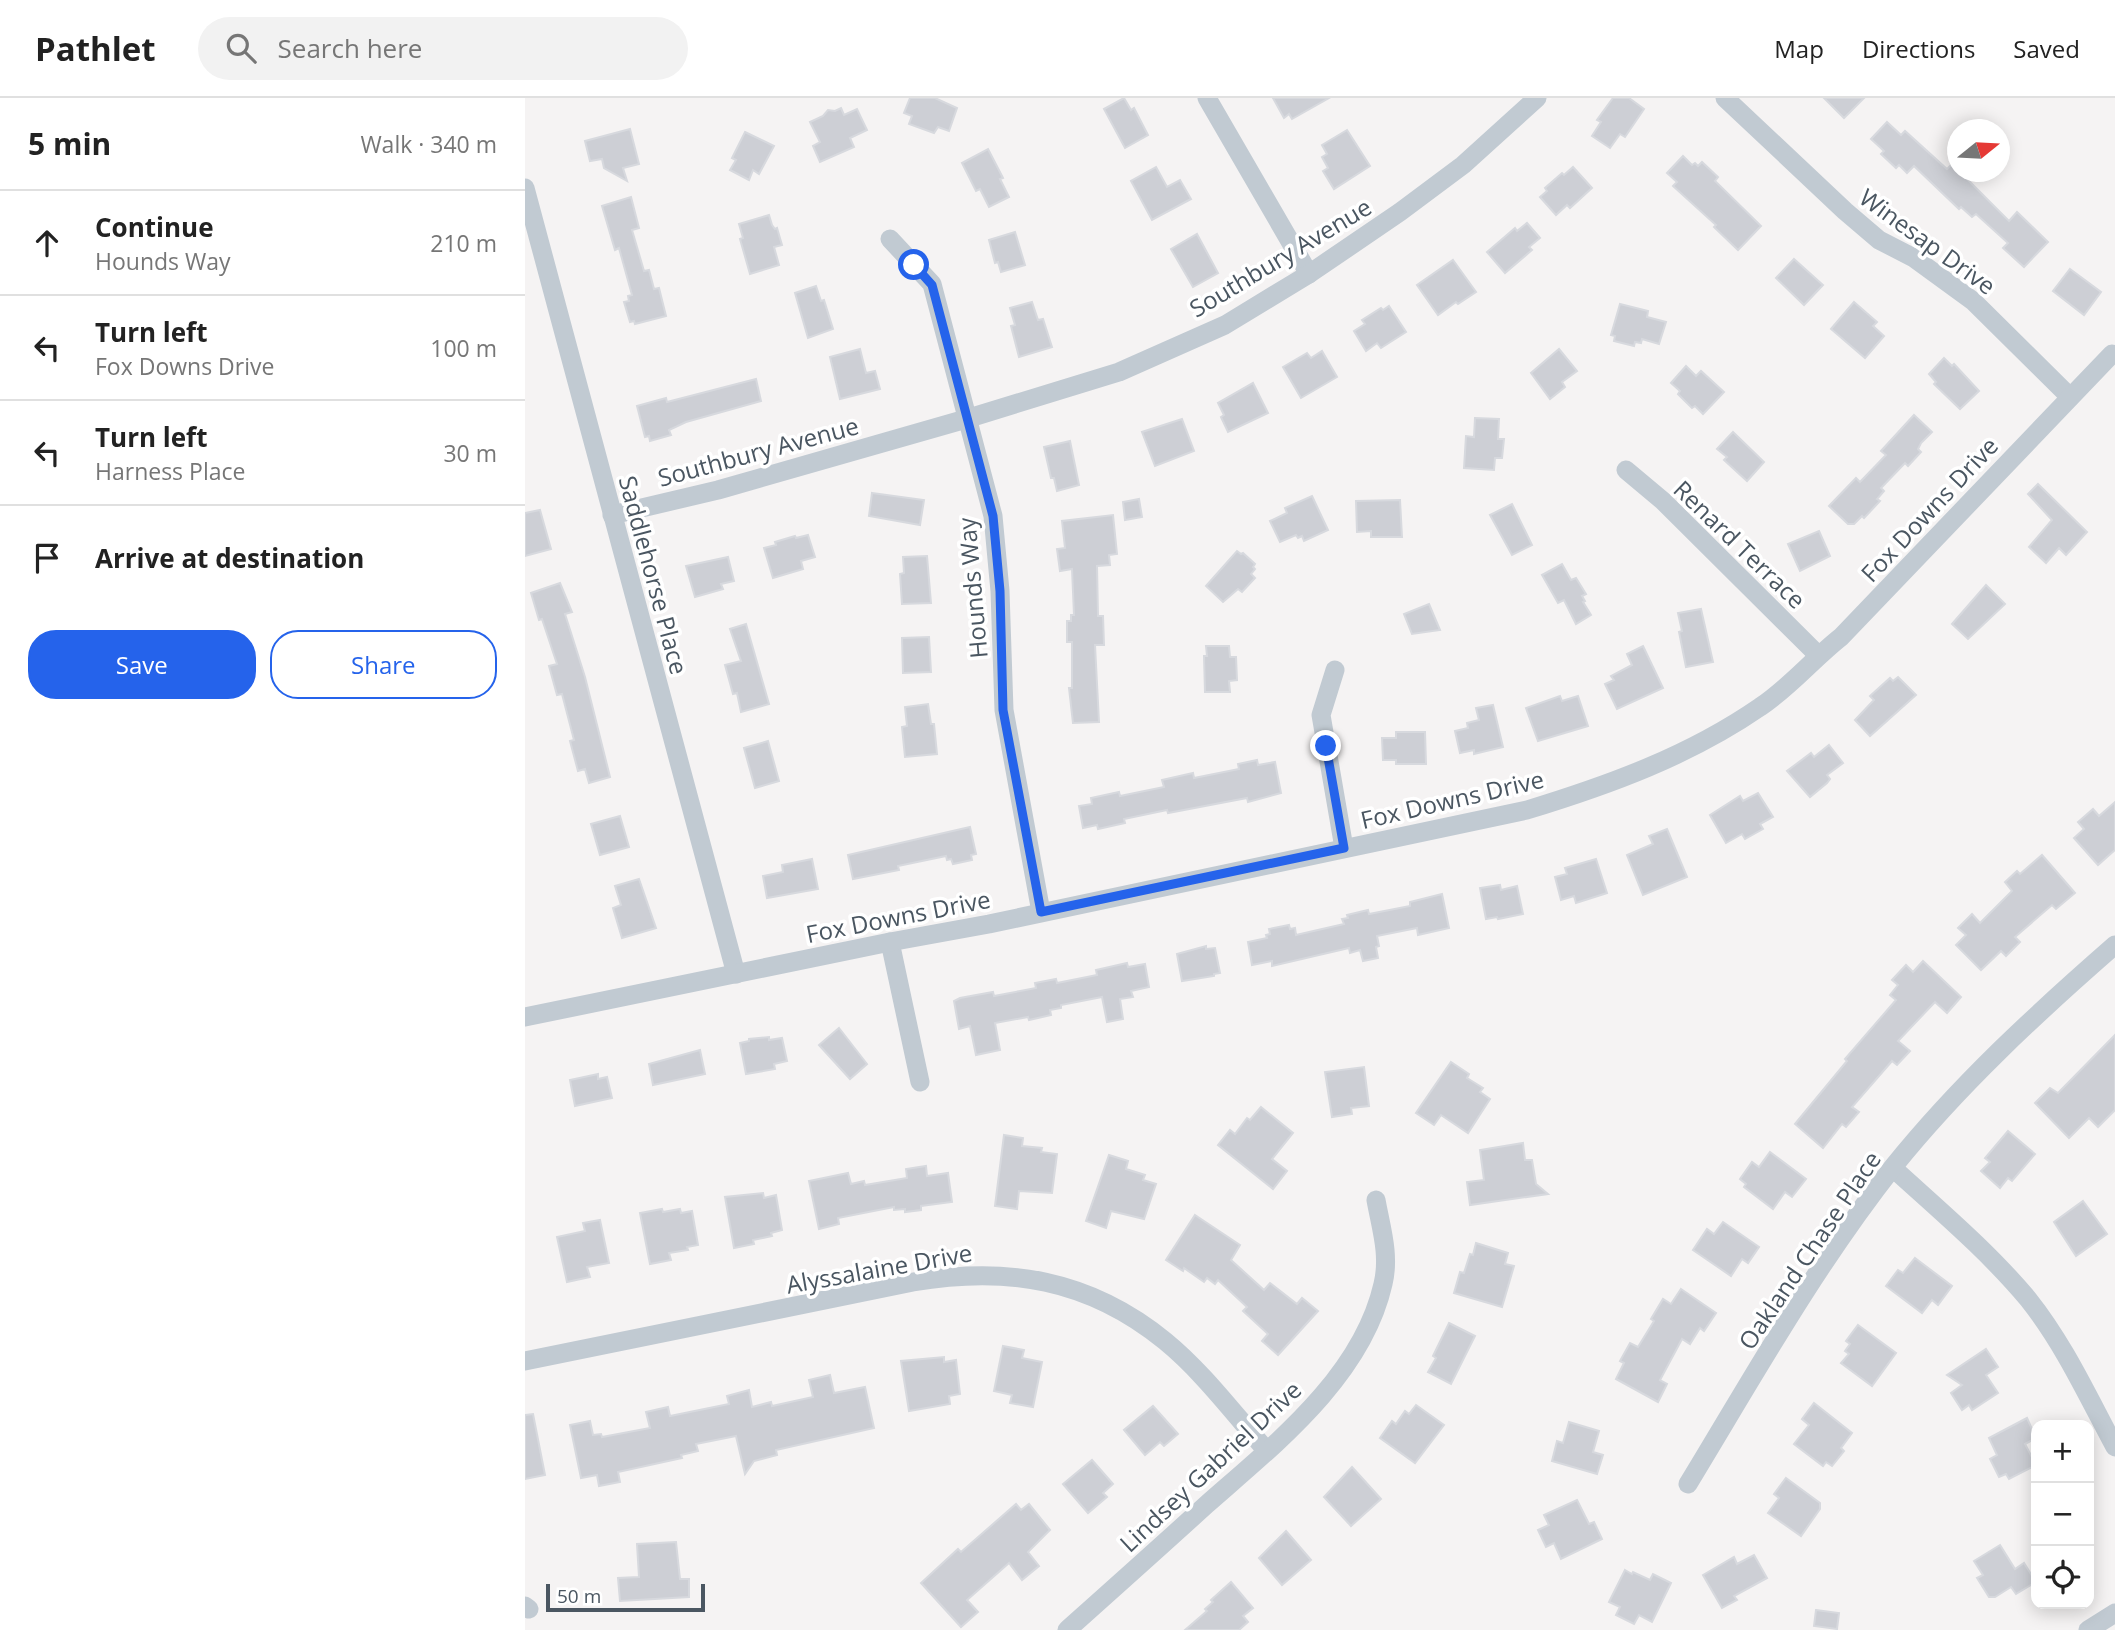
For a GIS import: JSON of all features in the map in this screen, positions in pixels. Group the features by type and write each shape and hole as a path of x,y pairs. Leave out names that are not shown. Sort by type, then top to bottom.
{"street":[{"path":"1207,98 1309,274"},
{"name":"Southbury Avenue","path":"612,515 718,490 1119,372 1225,325 1309,274 1400,212 1463,165 1537,98"},
{"name":"Winesap Drive","path":"1725,98 1879,240 1914,258 1973,301 2070,397"},
{"name":"Saddlehorse Place","path":"525,188 736,974"},
{"name":"Hounds Way","path":"890,239 932,285 993,516 1000,591 1003,710 1041,912"},
{"name":"Fox Downs Drive","path":"525,1017 989,924 1527,810 1588,792 1659,763 1694,748 1763,706 1818,655 1841,638 2112,354"},
{"name":"Renard Terrace","path":"1626,470 1663,501 1818,655"},
{"path":"1335,670 1321,715 1344,848"},
{"path":"890,942 920,1082"},
{"name":"Oakland Chase Place","path":"1688,1484 1797,1306 1847,1229 1893,1168 1984,1065 2035,1015 2115,945"},
{"path":"1893,1168 1996,1263 2028,1300 2065,1353 2115,1447"},
{"name":"Lindsey Gabriel Drive","path":"1067,1630 1267,1451 1313,1407 1328,1388 1362,1336 1383,1285 1385,1248 1376,1200"},
{"name":"Alyssalaine Drive","path":"525,1361 925,1280 955,1275 1005,1275 1063,1286 1117,1308 1144,1325 1188,1362 1267,1451"},
{"path":"2088,1630 2115,1614"}],"building":[{"path":"910,98 935,98 957,108 949,131 938,127 934,133 909,124 912,116 904,113"},
{"path":"1124,98 1131,110 1134,108 1148,135 1125,148 1104,109"},
{"path":"1273,98 1329,98 1292,119 1289,114 1284,118"},
{"path":"1613,98 1629,98 1644,109 1625,137 1620,134 1610,148 1592,136 1601,122 1597,120"},
{"path":"1824,98 1864,98 1844,118"},
{"path":"841,108 844,115 857,109 867,130 850,138 854,147 820,162 813,146 820,142 810,122 823,116 828,110"},
{"path":"1887,122 1901,135 1905,131 1947,169 1947,182 1970,182 2009,221 2017,212 2048,242 2024,267 2003,248 2008,243 1976,214 1972,217 1961,207 1959,209 1914,166 1907,173 1899,165 1896,168 1881,154 1884,151 1871,139"},
{"path":"630,129 639,164 623,168 627,181 604,168 602,159 590,161 585,141"},
{"path":"1347,130 1370,166 1334,189 1323,171 1328,168 1322,157 1327,154 1322,145"},
{"path":"745,132 774,146 759,174 753,170 749,180 730,170 736,160 732,158"},
{"path":"988,149 1003,178 1000,179 1009,197 989,207 980,189 976,191 962,163"},
{"path":"1683,156 1692,165 1695,163 1698,166 1702,162 1718,177 1715,181 1761,226 1738,250 1714,227 1716,225 1673,186 1677,182 1667,173"},
{"path":"1156,167 1167,187 1180,180 1191,199 1152,220 1131,181"},
{"path":"1573,167 1592,188 1570,208 1567,205 1556,215 1540,197 1547,191 1545,188"},
{"path":"631,197 639,228 632,230 644,271 649,270 654,289 659,288 666,316 635,324 634,321 630,322 624,302 629,301 628,296 632,295 619,248 615,250 602,206"},
{"path":"769,215 772,225 777,228 782,245 774,247 779,265 750,274 740,239 743,238 739,224"},
{"path":"1527,223 1540,238 1529,247 1532,250 1505,273 1487,252 1515,228 1517,231"},
{"path":"1015,232 1025,265 1001,272 998,262 995,263 989,240"},
{"path":"1197,234 1218,273 1193,287 1171,249"},
{"path":"1794,259 1823,285 1804,305 1776,278"},
{"path":"1453,260 1476,292 1438,315 1417,285"},
{"path":"2070,269 2101,292 2084,315 2053,291"},
{"path":"816,286 821,301 824,300 833,329 808,338 795,293"},
{"path":"1032,302 1038,320 1043,319 1052,347 1019,357 1011,326 1015,325 1010,308"},
{"path":"1854,302 1877,322 1873,326 1884,336 1865,358 1831,329"},
{"path":"1620,304 1648,311 1647,317 1666,322 1659,344 1642,339 1641,343 1635,342 1634,346 1614,341 1615,336 1611,335"},
{"path":"1389,306 1406,332 1381,348 1377,343 1366,351 1354,331 1365,324 1362,320"},
{"path":"860,349 866,373 875,371 880,389 840,399 830,357"},
{"path":"1559,349 1577,371 1562,382 1565,387 1550,399 1531,373"},
{"path":"1322,351 1337,377 1301,398 1283,367 1307,353 1311,358"},
{"path":"1944,358 1952,366 1954,364 1979,391 1960,409 1934,384 1936,382 1929,374"},
{"path":"1686,366 1696,376 1701,371 1724,392 1703,414 1695,406 1692,408 1671,383"},
{"path":"756,379 761,401 686,422 669,430 671,435 650,441 649,436 645,437 637,406 666,398 667,402"},
{"path":"1253,383 1268,413 1228,432 1218,403"},
{"path":"1914,415 1932,432 1921,443 1918,449 1921,452 1908,466 1905,463 1881,488 1884,491 1877,499 1880,501 1864,518 1862,516 1854,524 1848,524 1829,506 1856,478 1860,482 1886,455 1881,451"},
{"path":"1475,418 1499,419 1498,439 1504,439 1502,458 1495,458 1494,470 1464,468 1466,436 1474,437"},
{"path":"1182,419 1194,451 1155,466 1142,432"},
{"path":"1733,432 1764,462 1747,481 1724,460 1727,457 1717,449"},
{"path":"1070,441 1079,485 1057,491 1044,447"},
{"path":"2038,484 2087,532 2066,555 2059,548 2046,563 2029,547 2052,520 2028,494"},
{"path":"872,493 924,500 920,525 869,516"},
{"path":"1312,496 1328,530 1304,541 1302,536 1298,538 1296,535 1280,542 1270,521 1287,513 1285,508"},
{"path":"1139,499 1142,517 1125,520 1123,502"},
{"path":"1400,500 1402,537 1371,537 1371,531 1357,532 1356,501"},
{"path":"1512,504 1532,545 1512,555 1490,515"},
{"path":"540,510 551,549 525,556 525,513"},
{"path":"1113,515 1117,554 1109,555 1110,565 1097,566 1098,616 1103,616 1104,645 1095,645 1099,722 1073,723 1069,688 1072,688 1072,642 1067,642 1067,621 1071,621 1071,615 1074,615 1072,569 1060,571 1057,549 1065,548 1062,521"},
{"path":"1819,531 1830,556 1800,571 1788,544"},
{"path":"808,535 815,557 801,561 803,569 773,578 764,548 795,536"},
{"path":"1237,551 1255,564 1251,574 1255,578 1242,592 1238,589 1223,602 1206,586"},
{"path":"927,556 931,603 902,604 900,574 904,573 903,557"},
{"path":"728,557 734,581 721,584 723,589 695,597 686,566"},
{"path":"1562,564 1571,580 1576,578 1586,594 1582,596 1585,601 1583,602 1591,615 1576,624 1564,600 1558,603 1542,575"},
{"path":"560,583 572,612 565,614 585,677 610,777 589,783 585,769 578,771 570,741 574,740 562,694 557,695 549,666 557,664 531,593"},
{"path":"1986,585 2005,604 1968,639 1952,624"},
{"path":"1429,604 1440,630 1412,634 1404,614"},
{"path":"1701,609 1713,662 1686,667 1678,613"},
{"path":"746,624 769,704 741,712 737,693 733,694 725,665 741,661 730,629"},
{"path":"929,637 931,672 903,673 902,638"},
{"path":"1206,646 1229,646 1230,657 1236,657 1237,680 1229,681 1230,692 1205,692"},
{"path":"1643,646 1663,688 1617,709 1605,684 1614,680 1611,676 1632,665 1627,654"},
{"path":"1898,677 1916,695 1870,736 1855,720 1874,700 1870,696 1890,678 1893,681"},
{"path":"1560,696 1562,701 1578,696 1588,726 1538,741 1526,708"},
{"path":"928,704 931,724 934,724 937,754 905,757 902,727 907,726 905,707"},
{"path":"1493,705 1503,747 1474,754 1474,750 1460,753 1455,731 1468,728 1467,723 1479,720 1476,708"},
{"path":"1396,732 1425,732 1426,764 1396,764 1396,760 1383,760 1382,738 1396,738"},
{"path":"768,741 779,781 755,788 744,748"},
{"path":"1829,745 1843,763 1827,775 1830,779 1827,783 1810,797 1787,771 1811,753 1814,757"},
{"path":"1257,760 1258,765 1275,762 1281,793 1248,802 1247,798 1168,813 1167,810 1124,819 1125,823 1098,829 1097,825 1083,828 1079,806 1092,804 1091,798 1119,792 1120,796 1164,787 1162,780 1193,773 1194,778 1239,769 1238,764"},
{"path":"1758,793 1773,817 1760,824 1763,829 1745,839 1742,834 1726,843 1710,815 1740,796 1743,801"},
{"path":"2115,802 2115,850 2098,865 2074,838 2084,829 2078,822 2093,809 2099,816"},
{"path":"620,816 629,847 600,855 591,824"},
{"path":"970,827 976,854 971,855 972,860 953,864 946,856 898,866 899,870 853,879 848,855"},
{"path":"1667,829 1687,877 1643,895 1627,855 1653,844 1649,836"},
{"path":"2042,855 2075,893 2056,909 2052,905 2015,937 2020,942 2006,956 2001,951 1981,970 1956,945 1966,935 1958,928 1972,914 1980,923 2012,891 2005,882 2017,871 2020,874"},
{"path":"812,859 818,889 767,898 763,876 783,872 782,865"},
{"path":"1596,859 1607,893 1576,903 1574,896 1561,900 1555,877 1567,874 1565,868"},
{"path":"639,879 656,928 622,938 613,908 621,905 615,886"},
{"path":"1500,885 1501,890 1517,886 1523,914 1486,919 1480,888"},
{"path":"1442,894 1449,928 1418,935 1417,928 1377,936 1378,958 1363,961 1360,950 1350,953 1349,948 1272,966 1272,961 1252,965 1248,942 1267,938 1269,929 1289,925 1290,929 1295,928 1296,935 1344,924 1342,919 1348,918 1347,915 1368,910 1369,914 1410,906 1410,902"},
{"path":"1206,946 1206,949 1215,948 1220,973 1182,981 1177,954"},
{"path":"1923,961 1961,997 1947,1013 1935,1002 1898,1041 1910,1051 1897,1065 1892,1061 1852,1107 1859,1112 1846,1127 1842,1124 1823,1148 1795,1124 1847,1061 1845,1059 1896,1000 1890,995 1898,985 1892,980 1906,965 1913,972"},
{"path":"1127,963 1128,967 1145,964 1149,987 1131,991 1133,997 1120,999 1123,1019 1107,1022 1102,997 1061,1005 1061,1008 1050,1010 1051,1015 995,1023 1000,1050 976,1055 970,1026 959,1029 954,1001 960,998 993,992 994,996 1036,988 1035,983 1056,979 1057,983 1097,975 1096,970"},
{"path":"839,1028 867,1064 850,1079 819,1045"},
{"path":"2115,1035 2115,1110 2098,1127 2089,1118 2069,1138 2035,1103 2050,1088 2058,1093"},
{"path":"769,1037 769,1040 782,1038 787,1061 774,1064 775,1069 746,1074 740,1043"},
{"path":"700,1050 705,1074 653,1085 649,1064"},
{"path":"1451,1062 1469,1074 1467,1078 1483,1088 1480,1092 1490,1099 1468,1133 1441,1115 1434,1125 1416,1113"},
{"path":"1364,1067 1369,1106 1351,1108 1352,1114 1332,1117 1325,1072"},
{"path":"598,1074 598,1079 607,1077 612,1098 575,1106 570,1080"},
{"path":"1261,1107 1293,1133 1272,1159 1287,1171 1273,1189 1218,1145 1230,1130 1235,1134 1247,1118 1250,1120"},
{"path":"2008,1131 2035,1154 2012,1181 2008,1178 2000,1188 1981,1171 1990,1162 1985,1158"},
{"path":"1004,1135 1023,1138 1022,1146 1042,1148 1041,1152 1057,1154 1052,1193 1019,1191 1017,1209 995,1206"},
{"path":"1523,1143 1525,1160 1532,1160 1536,1184 1548,1194 1470,1205 1467,1182 1484,1180 1480,1150"},
{"path":"1770,1152 1806,1179 1792,1197 1785,1192 1773,1209 1744,1187 1746,1184 1740,1179 1752,1162 1759,1167"},
{"path":"1109,1155 1128,1161 1126,1169 1145,1175 1143,1180 1156,1184 1144,1219 1111,1211 1106,1228 1086,1221"},
{"path":"926,1166 927,1176 948,1173 952,1202 921,1206 921,1210 905,1212 905,1209 894,1210 894,1207 838,1218 839,1224 819,1229 809,1181 848,1173 851,1184 864,1181 865,1185 907,1178 906,1169"},
{"path":"763,1193 764,1198 776,1195 782,1230 771,1233 772,1236 753,1240 754,1244 734,1248 725,1197"},
{"path":"2083,1201 2107,1234 2076,1256 2054,1222"},
{"path":"662,1209 663,1212 680,1209 681,1213 692,1211 698,1245 687,1247 688,1250 669,1253 671,1260 650,1264 640,1213"},
{"path":"1195,1215 1240,1245 1231,1260 1264,1290 1270,1283 1297,1304 1302,1298 1318,1311 1278,1355 1262,1341 1268,1334 1243,1311 1247,1307 1218,1280 1215,1284 1207,1278 1204,1282 1166,1260"},
{"path":"600,1220 609,1263 587,1267 590,1277 567,1282 557,1237 585,1231 583,1223"},
{"path":"1723,1222 1759,1247 1748,1263 1742,1259 1731,1276 1693,1250 1707,1229 1714,1234"},
{"path":"1476,1243 1508,1253 1505,1264 1514,1266 1502,1307 1454,1293 1460,1272 1464,1273"},
{"path":"1915,1258 1952,1286 1938,1305 1932,1300 1922,1313 1886,1286 1898,1270 1903,1273"},
{"path":"1681,1289 1716,1313 1704,1331 1700,1328 1690,1344 1682,1339 1660,1380 1667,1384 1658,1402 1616,1379 1624,1363 1620,1361 1630,1343 1638,1347 1654,1321 1651,1319 1663,1299 1671,1304"},
{"path":"1449,1323 1475,1336 1451,1384 1428,1372"},
{"path":"1858,1325 1896,1353 1872,1386 1841,1363 1849,1354 1845,1351 1850,1344 1846,1341"},
{"path":"1003,1346 1024,1350 1022,1358 1042,1362 1033,1407 1010,1403 1012,1395 994,1391"},
{"path":"1986,1349 1998,1367 1986,1375 1998,1393 1972,1410 1969,1405 1962,1410 1951,1393 1962,1385 1947,1375"},
{"path":"944,1357 944,1362 956,1360 960,1394 949,1396 950,1404 909,1411 901,1361"},
{"path":"830,1375 834,1393 865,1387 874,1428 776,1450 777,1455 754,1461 745,1474 736,1436 696,1444 698,1451 681,1455 682,1458 618,1472 620,1482 599,1486 597,1475 581,1478 570,1425 590,1421 593,1435 601,1434 602,1437 650,1428 646,1412 668,1407 670,1416 729,1404 727,1396 749,1390 752,1407 771,1402 772,1406 813,1397 809,1380"},
{"path":"1814,1403 1852,1433 1841,1448 1844,1451 1832,1466 1826,1462 1823,1466 1794,1444 1809,1425 1802,1419"},
{"path":"1416,1405 1444,1425 1415,1463 1380,1438 1392,1421 1396,1424 1405,1411 1409,1414"},
{"path":"1153,1406 1178,1434 1164,1446 1160,1442 1145,1455 1124,1430"},
{"path":"533,1414 545,1475 525,1479 525,1415"},
{"path":"2027,1418 2031,1427 2031,1441 2025,1444 2031,1455 2031,1468 2009,1479 2006,1474 1999,1477 1990,1459 1997,1455 1989,1438"},
{"path":"1569,1422 1599,1431 1593,1452 1603,1455 1597,1474 1552,1461 1557,1441 1563,1443"},
{"path":"1092,1460 1113,1484 1103,1493 1107,1497 1088,1513 1063,1484"},
{"path":"1352,1467 1381,1499 1351,1526 1324,1497"},
{"path":"1786,1478 1820,1503 1820,1509 1801,1536 1768,1513 1779,1498 1774,1494"},
{"path":"1577,1500 1589,1524 1594,1522 1602,1539 1561,1559 1554,1543 1546,1547 1538,1530 1549,1525 1544,1515"},
{"path":"1016,1504 1021,1510 1029,1504 1050,1530 1028,1552 1039,1566 1022,1580 1009,1563 967,1600 978,1612 961,1627 921,1583 958,1549 961,1552"},
{"path":"1286,1531 1311,1560 1282,1585 1259,1558"},
{"path":"676,1542 680,1579 689,1579 689,1597 620,1601 618,1578 639,1577 637,1544"},
{"path":"2000,1545 2015,1569 2024,1563 2031,1574 2031,1585 2016,1594 2011,1587 1995,1597 1989,1597 1977,1578 1983,1575 1974,1561"},
{"path":"1754,1555 1767,1578 1734,1596 1737,1600 1722,1608 1703,1575 1734,1557 1737,1564"},
{"path":"1625,1570 1650,1580 1653,1574 1671,1583 1652,1622 1639,1615 1634,1624 1616,1615 1620,1607 1609,1602"},
{"path":"1231,1582 1253,1608 1243,1616 1248,1622 1239,1630 1185,1630 1207,1611 1205,1609 1213,1602 1211,1600"},
{"path":"1816,1610 1839,1613 1837,1629 1814,1626"}],"route":[{"path":"914,265 932,285 993,516 1000,591 1003,710 1041,912 1344,848 1326,746"}]}
